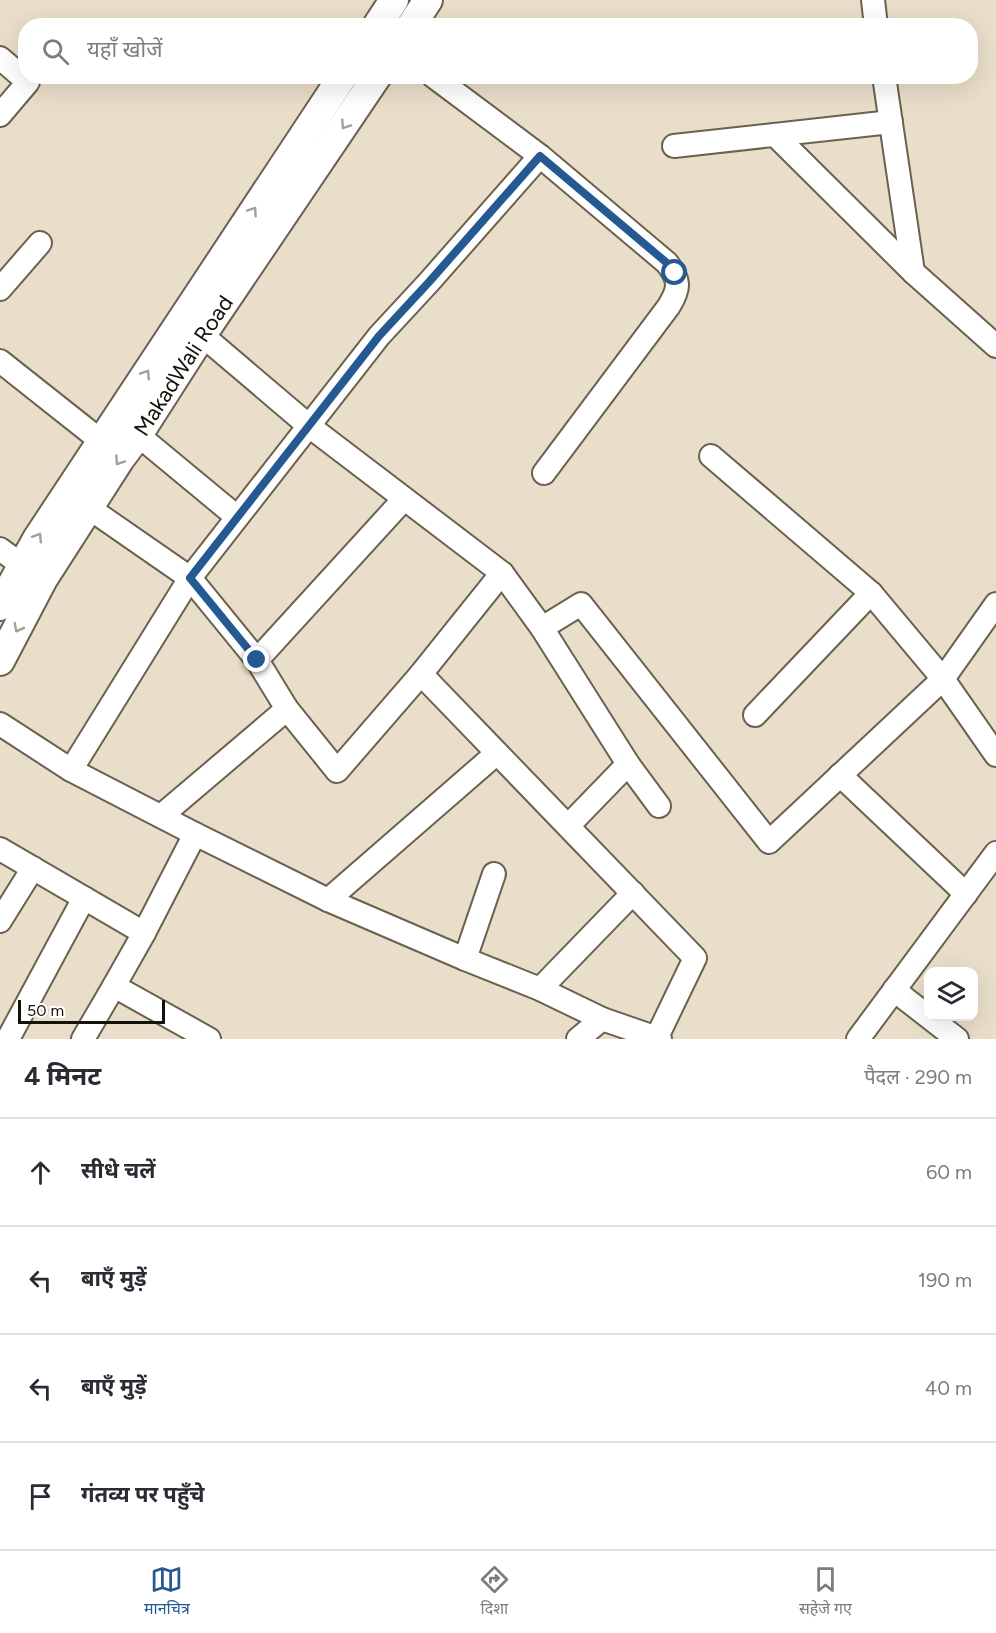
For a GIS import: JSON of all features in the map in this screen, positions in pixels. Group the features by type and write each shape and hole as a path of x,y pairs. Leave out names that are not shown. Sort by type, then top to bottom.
{"street":[{"path":"382,18 394,0"},
{"path":"416,18 428,0"},
{"path":"873,0 875,18"},
{"path":"0,58 18,73"},
{"path":"0,115 26,84"},
{"path":"0,606 37,539 101,441 192,328 338,84"},
{"name":"MakadWali Road","path":"0,661 22,565 89,508 138,435 192,328 371,84"},
{"path":"444,84 540,156 667,263 675,273 678,282 675,296 669,306 544,473"},
{"path":"885,84 913,272"},
{"path":"674,146 891,122"},
{"path":"775,135 913,272 996,346"},
{"path":"71,770 190,578 379,336 540,156"},
{"path":"0,289 40,243"},
{"path":"192,328 309,426 502,573 542,628 628,764 659,806"},
{"path":"0,361 101,441"},
{"path":"138,435 237,517"},
{"path":"711,456 871,593 943,679 996,755"},
{"path":"257,660 404,499"},
{"path":"89,508 190,578 257,660 287,709 337,771 421,674 502,573"},
{"path":"755,715 871,593"},
{"path":"542,628 581,604 769,842 943,679 996,604"},
{"path":"0,724 71,770 328,900 540,989 603,1019 658,1039 695,958 421,674"},
{"path":"161,816 287,709"},
{"path":"328,900 497,753"},
{"path":"568,826 628,764"},
{"path":"840,775 966,894"},
{"path":"83,1039 144,933 195,834"},
{"path":"0,849 144,933"},
{"path":"858,1039 996,853"},
{"path":"0,921 33,868"},
{"path":"465,959 494,874"},
{"path":"540,989 633,893"},
{"path":"8,1039 84,898"},
{"path":"114,986 208,1039"},
{"path":"894,990 957,1039"},
{"path":"578,1039 603,1019"}],"route":[{"path":"257,660 190,578 379,336 540,156 667,263 675,273"}]}
